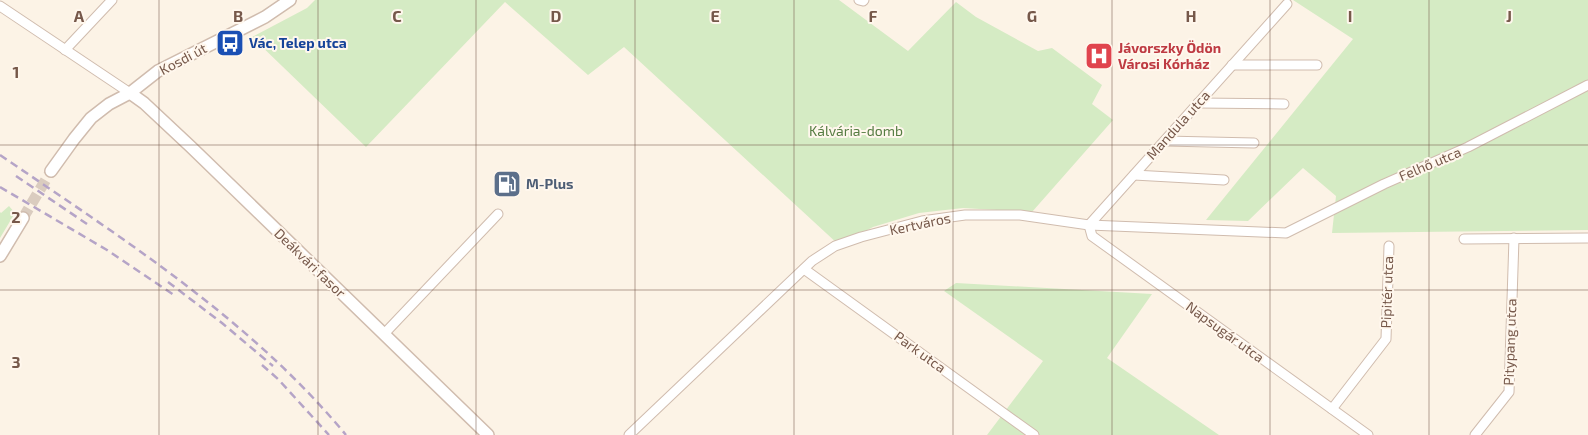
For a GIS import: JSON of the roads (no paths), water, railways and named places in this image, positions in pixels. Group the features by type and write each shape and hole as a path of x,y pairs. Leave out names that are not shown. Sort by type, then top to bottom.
{"street":[{"path":"65,50 112,0"},
{"name":"Kosdi út","path":"51,171 91,118 109,104 130,93 158,71 265,17 290,0"},
{"path":"859,0 864,0"},
{"name":"Mandula utca","path":"1089,225 1287,4"},
{"path":"0,6 130,93"},
{"path":"1232,66 1318,65"},
{"name":"Felhő utca","path":"1286,233 1384,184 1468,147 1588,85"},
{"name":"Deákvári fasor","path":"130,93 158,116 488,435"},
{"path":"1198,103 1284,104"},
{"path":"1164,141 1254,143"},
{"path":"1134,175 1224,180"},
{"path":"384,334 498,214"},
{"name":"Kertváros","path":"629,435 812,261 835,246 922,220 964,215 1003,214 1089,225 1286,233"},
{"path":"0,256 23,218"},
{"name":"Napsugár utca","path":"1089,225 1092,236 1368,435"},
{"name":"Pitypang utca","path":"1475,435 1509,392 1514,238"},
{"path":"1464,239 1588,238"},
{"name":"Pipitér utca","path":"1332,410 1386,338 1389,246"},
{"name":"Park utca","path":"804,269 1034,435"}],"tunnel":[{"path":"23,218 51,171"}],"railway":[{"path":"0,155 184,283 269,355 309,393 346,435"},
{"path":"16,176 87,224"},
{"path":"0,187 107,250 174,295"},
{"path":"168,282 222,323 273,366"},
{"path":"262,365 278,379 329,435"}],"place":[{"name":"Vác, Telep utca","path":"230,43"},
{"name":"Jávorszky Ödön Városi Kórház","path":"1099,56"},
{"name":"M-Plus","path":"507,184"}],"park label":[{"name":"Kálvária-domb","path":"856,131"}]}
